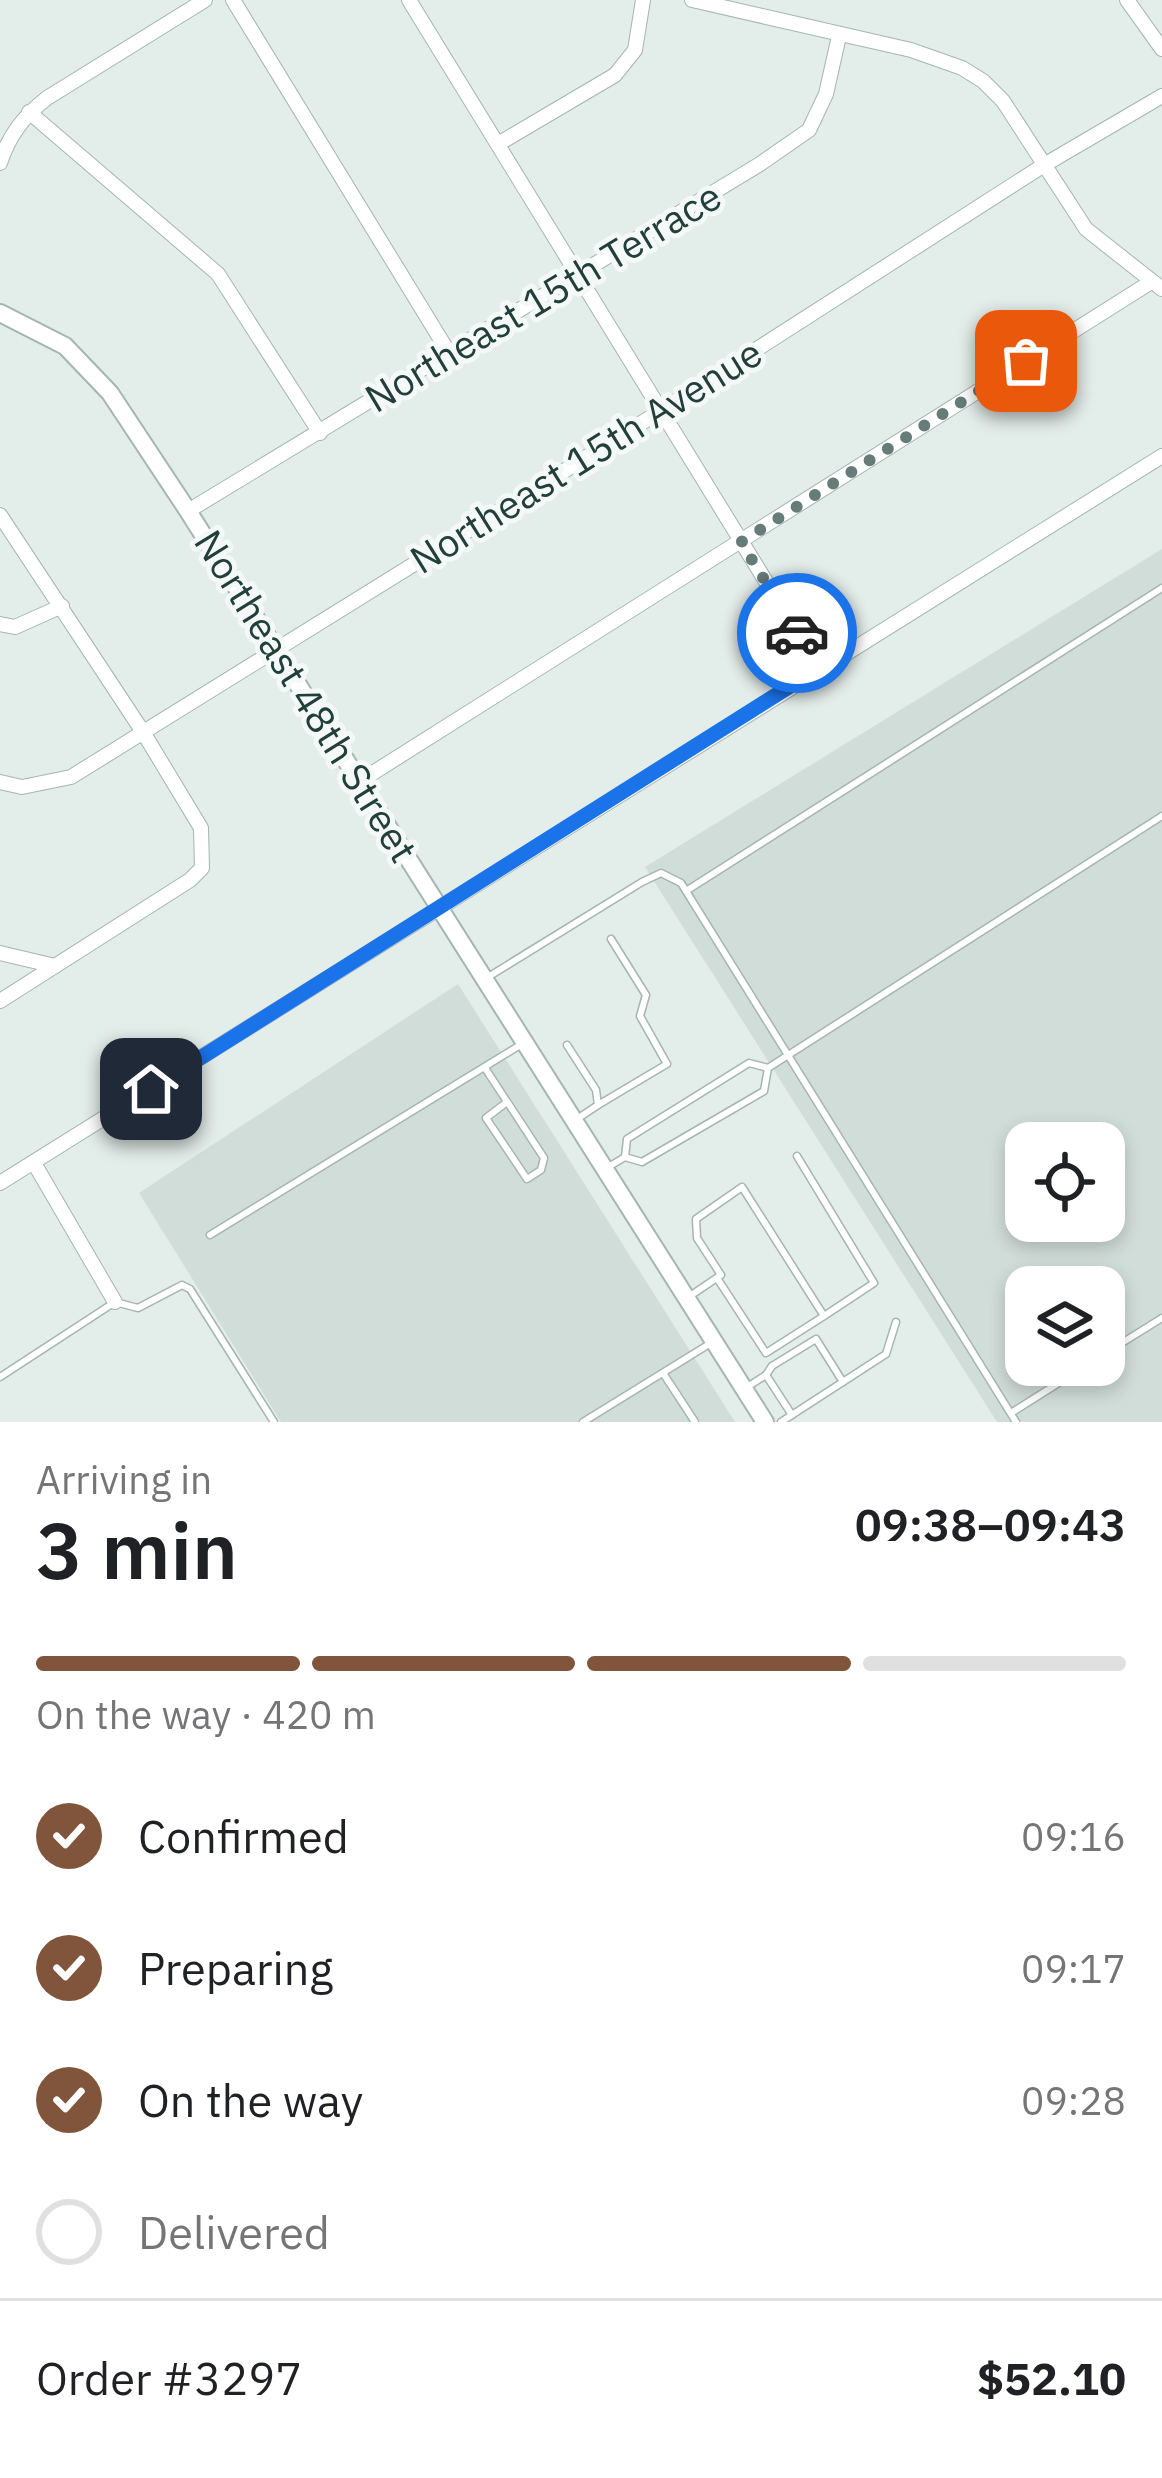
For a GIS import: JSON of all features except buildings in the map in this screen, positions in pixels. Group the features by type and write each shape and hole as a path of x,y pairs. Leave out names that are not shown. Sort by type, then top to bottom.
{"street":[{"path":"0,163 9,138 29,112 206,0"},
{"path":"233,0 449,353"},
{"path":"409,0 819,668"},
{"path":"498,144 614,75 635,50 643,0"},
{"path":"360,781 1157,286 1086,230 1003,101 962,68 911,50 692,0"},
{"path":"1126,0 1162,50"},
{"name":"Northeast 15th Terrace","path":"188,511 809,130 826,94 839,36"},
{"name":"Northeast 15th Avenue","path":"0,782 22,787 71,777 659,412 1043,165 1162,96"},
{"path":"29,112 218,274 320,433"},
{"name":"Northeast 48th Street","path":"0,313 65,346 110,393 765,1422"},
{"path":"0,1184 1162,456"},
{"path":"0,515 201,828 202,868 0,1001"},
{"path":"0,624 15,627 62,606"},
{"path":"0,952 56,967"},
{"path":"34,1163 115,1302"}],"lane":[{"path":"686,891 1162,588"},
{"path":"605,1169 625,1157 641,1162 764,1091 768,1068 1162,816"},
{"path":"484,979 661,873 681,883 1016,1422"},
{"path":"574,1120 668,1064 640,1016 646,995 611,939"},
{"path":"210,1235 525,1042"},
{"path":"567,1045 596,1090 598,1105"},
{"path":"625,1157 627,1138 749,1063 768,1068"},
{"path":"484,1068 507,1102 544,1157 541,1169 527,1179 486,1118 507,1102"},
{"path":"717,1277 766,1353 874,1283 797,1156"},
{"path":"686,1298 721,1275 697,1238 696,1219 742,1187 824,1316"},
{"path":"0,1376 115,1302 138,1308 177,1285 190,1289 274,1422"},
{"path":"1125,1341 1162,1318"},
{"path":"781,1422 886,1354 896,1322"},
{"path":"744,1389 816,1339 843,1382"},
{"path":"583,1422 714,1341"},
{"path":"663,1372 695,1422"},
{"path":"766,1375 792,1415"},
{"path":"1011,1413 1054,1386"}],"shaded area":[{"path":"1162,549 1162,1422 997,1422 645,867"},
{"path":"458,984 735,1422 281,1422 139,1193"}],"way so far":[{"path":"797,633 741,542 1026,361"}],"route":[{"path":"151,1089 819,668 797,633"}]}
